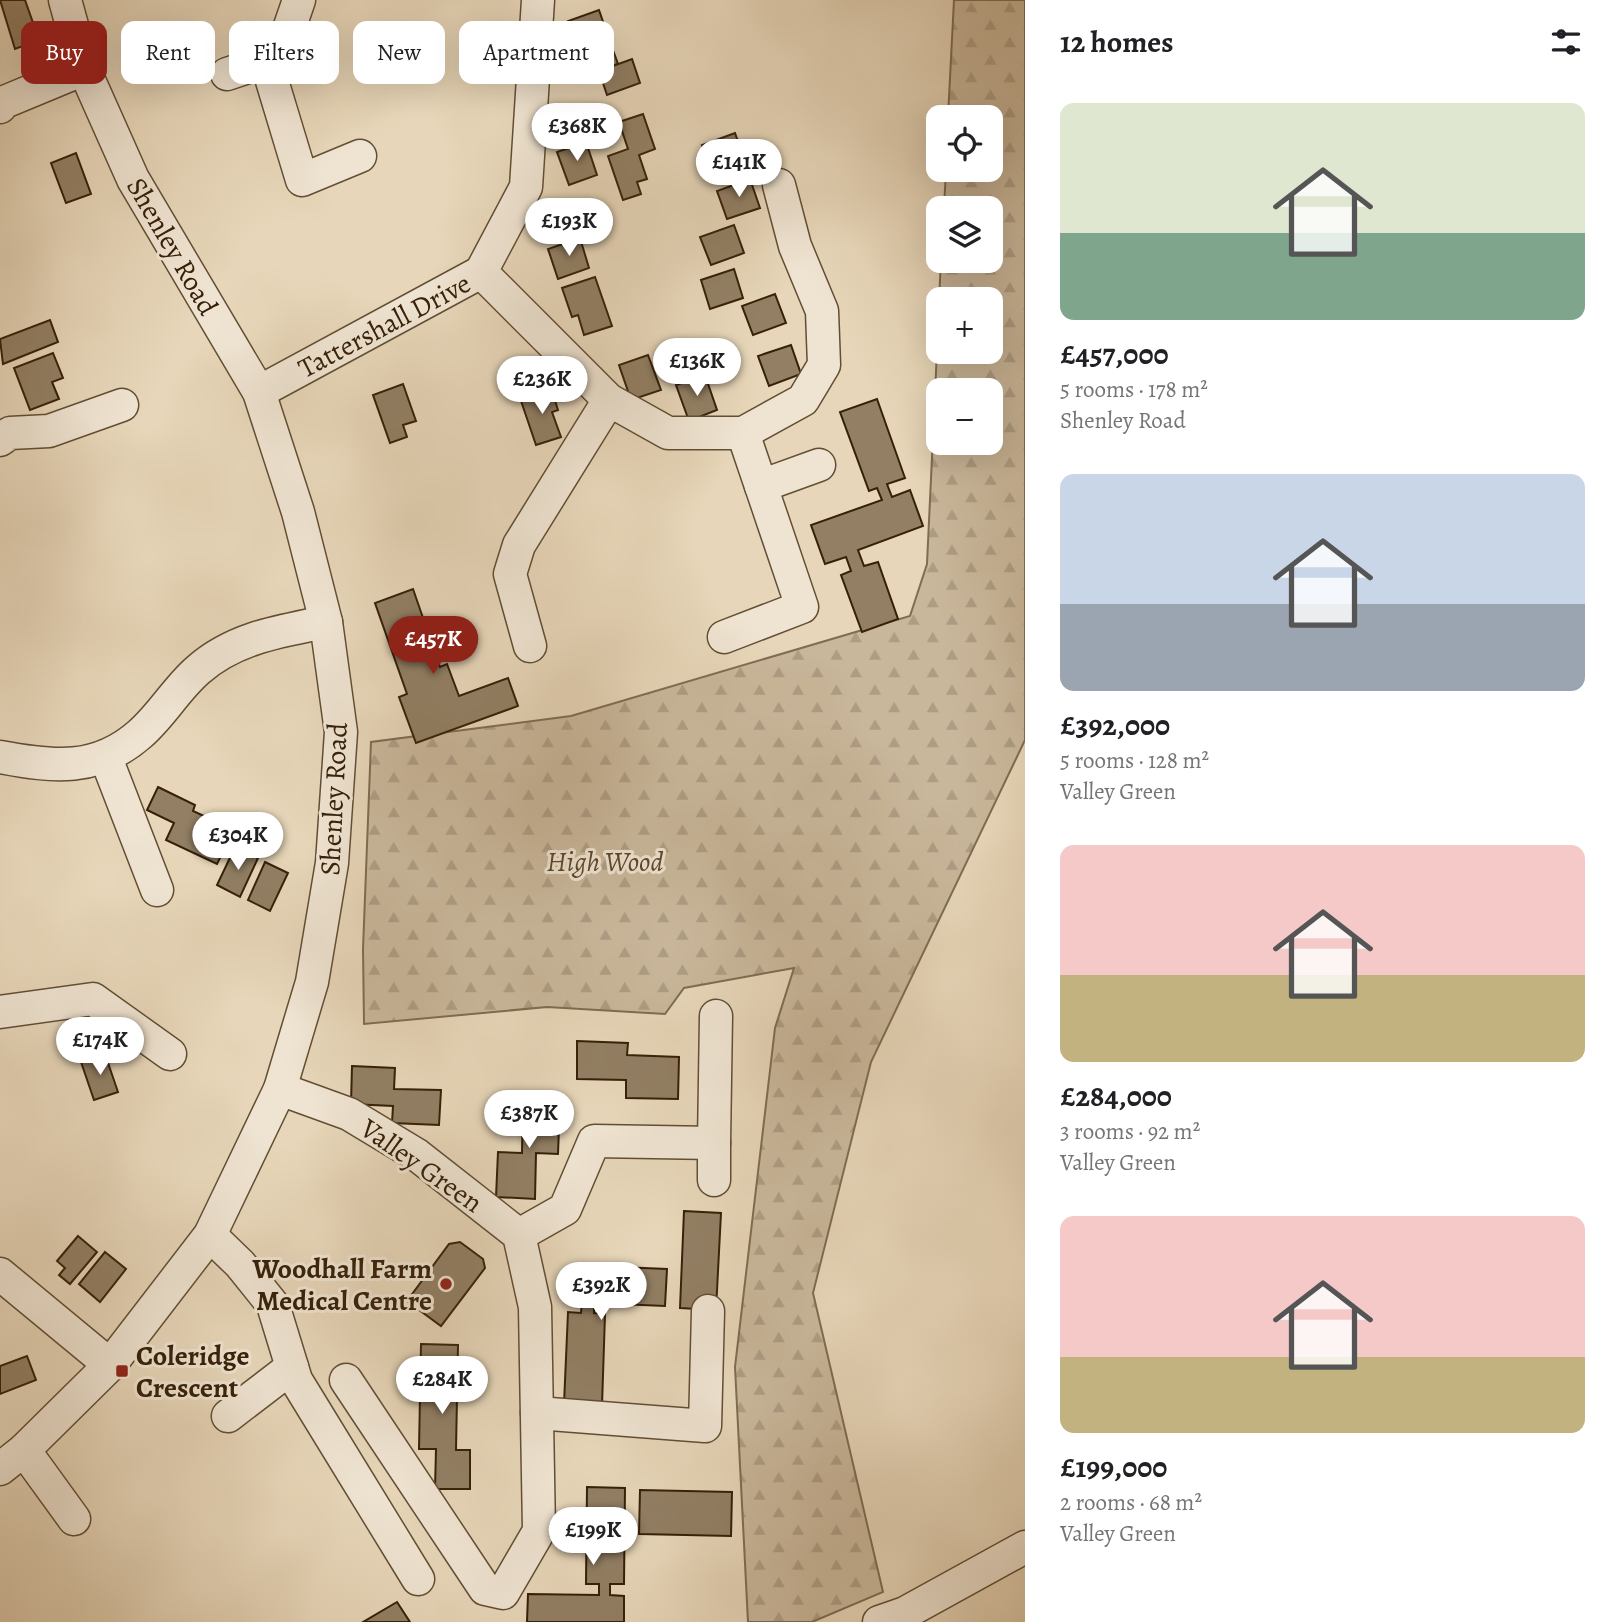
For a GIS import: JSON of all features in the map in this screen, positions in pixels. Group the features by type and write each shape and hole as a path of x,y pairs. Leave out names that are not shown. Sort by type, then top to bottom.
{"street":[{"name":"Shenley Road","path":"65,0 71,21"},
{"path":"292,21 299,0"},
{"name":"Tattershall Drive","path":"259,392 481,272 526,187 538,0"},
{"path":"0,107 2,103 48,84"},
{"name":"Shenley Road","path":"12,1459 110,1365 210,1235 281,1089 312,982 333,859 341,732 326,622 298,512 259,392 133,179 91,84"},
{"path":"274,84 302,180 360,156"},
{"path":"481,272 609,400 668,433 743,433 803,400 824,365 822,311 795,246 779,185"},
{"path":"530,646 510,574 519,545 609,400"},
{"path":"3,429 49,431 122,405"},
{"path":"724,637 802,607 743,433"},
{"path":"761,485 819,465"},
{"path":"0,757 48,766 106,758 140,734 198,669 250,638 326,622"},
{"path":"106,758 157,890"},
{"path":"0,1012 93,999 170,1054"},
{"path":"714,1180 716,1016"},
{"name":"Valley Green","path":"281,1089 349,1114 417,1155 519,1235"},
{"path":"346,1380 485,1590 503,1593 539,1531 535,1307 519,1235 565,1209 594,1141 714,1143"},
{"path":"210,1235 240,1264 273,1305 296,1380 418,1579"},
{"path":"0,1274 110,1365"},
{"path":"537,1413 705,1426 708,1311"},
{"path":"228,1416 292,1367"},
{"path":"12,1459 74,1519"},
{"path":"880,1622 905,1613 1025,1547"}],"green space":[{"name":"High Wood","path":"954,0 1025,0 1025,740 871,1062 813,1293 883,1592 812,1622 748,1622 735,1367 775,1028 794,968 684,988 665,1014 547,1007 364,1024 363,949 371,742 571,716 910,616 927,564 932,455 1003,455 1003,378 936,378 936,364 1003,364 1003,287 940,287 940,273 1003,273 1003,196 945,196 945,182 1003,182 1003,105 949,105"}],"building":[{"path":"0,0 25,0 32,21 21,21 21,47 15,49"},
{"path":"599,10 603,21 568,21"},
{"path":"632,59 640,83 607,95 603,84 614,84 614,66"},
{"path":"643,114 655,149 639,155 647,179 637,182 641,194 623,200 608,156 628,149 619,122"},
{"path":"735,133 745,162 712,174 702,145"},
{"path":"586,142 597,175 569,185 557,152"},
{"path":"76,153 91,194 66,203 51,163"},
{"path":"750,179 760,208 727,219 717,191"},
{"path":"734,225 744,253 711,265 700,237"},
{"path":"580,238 589,268 558,279 548,249"},
{"path":"734,269 743,298 710,309 701,280"},
{"path":"595,277 612,326 584,335 578,315 572,317 562,288"},
{"path":"775,294 786,323 753,335 742,306"},
{"path":"50,320 58,342 3,364 0,339"},
{"path":"791,345 801,374 769,386 758,356"},
{"path":"53,353 63,378 52,382 59,399 30,410 14,368"},
{"path":"648,355 661,390 631,400 619,365"},
{"path":"705,375 717,410 689,421 676,385"},
{"path":"403,384 416,421 403,425 407,437 390,443 373,395"},
{"path":"551,388 558,410 552,412 561,437 536,445 520,398"},
{"path":"877,399 905,478 887,484 892,497 910,490 923,526 858,550 864,566 878,562 898,619 862,632 841,575 851,571 846,557 825,564 811,525 882,500 877,488 869,491 840,412"},
{"path":"413,589 440,667 447,664 459,696 508,678 518,706 416,743 399,697 407,694 375,603"},
{"path":"158,787 195,805 193,811 204,816 195,834 225,848 217,864 166,840 174,823 147,810"},
{"path":"235,847 258,858 240,897 217,885"},
{"path":"265,862 288,873 270,911 248,900"},
{"path":"577,1041 628,1043 627,1055 679,1057 678,1099 626,1098 626,1080 577,1079"},
{"path":"105,1054 118,1092 94,1100 81,1062"},
{"path":"352,1066 395,1068 394,1089 441,1090 439,1125 392,1123 393,1106 351,1104"},
{"path":"523,1100 560,1101 558,1154 536,1153 535,1199 496,1197 498,1152 522,1153"},
{"path":"684,1211 721,1213 716,1310 680,1308"},
{"path":"78,1236 97,1252 70,1284 59,1275 65,1268 57,1261"},
{"name":"Woodhall Farm Medical Centre","path":"460,1242 483,1259 485,1268 441,1326 407,1301 449,1244"},
{"path":"105,1252 126,1269 100,1302 79,1284"},
{"path":"570,1265 667,1269 665,1306 594,1303 594,1313 605,1314 602,1406 564,1404 568,1312 581,1313 582,1300 569,1300"},
{"path":"421,1344 458,1345 456,1450 470,1450 470,1489 435,1489 436,1449 419,1449"},
{"path":"27,1356 36,1380 0,1394 0,1366"},
{"path":"587,1487 625,1488 624,1584 610,1584 610,1595 624,1596 624,1622 527,1622 528,1594 599,1595 599,1584 586,1584"},
{"path":"640,1490 732,1492 731,1536 639,1534"},
{"path":"397,1602 410,1622 363,1622"}],"place":[{"name":"Woodhall Farm Medical Centre","path":"446,1284"},
{"name":"Coleridge Crescent","path":"122,1371"}]}
